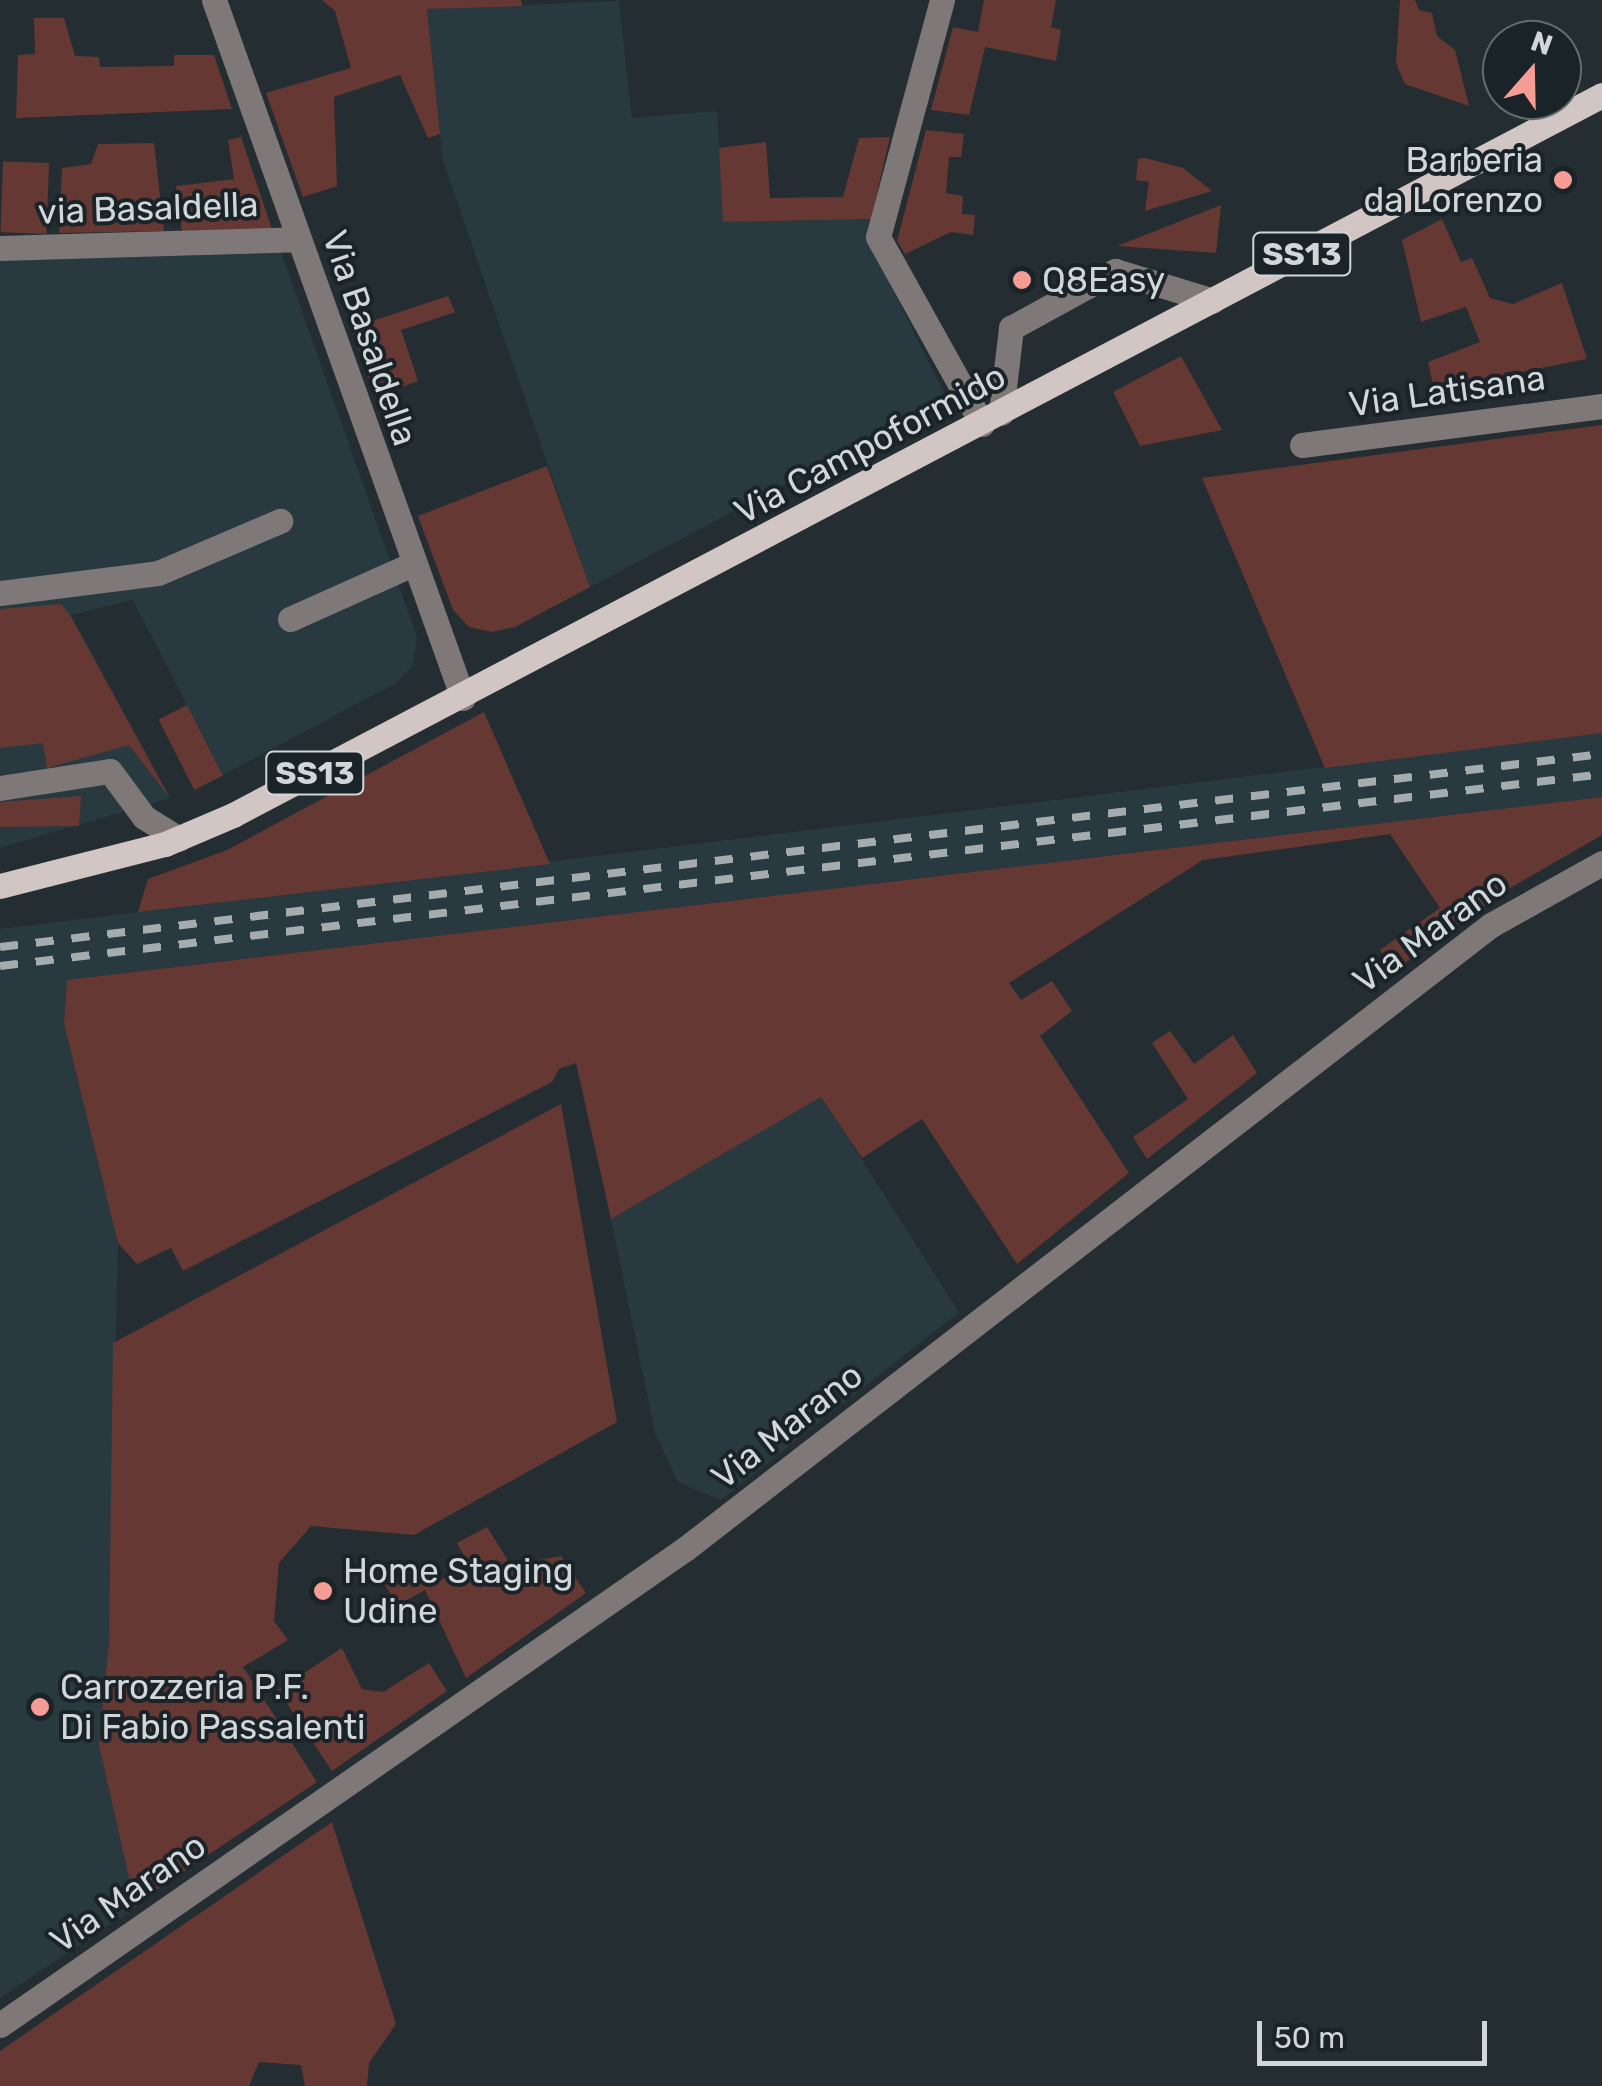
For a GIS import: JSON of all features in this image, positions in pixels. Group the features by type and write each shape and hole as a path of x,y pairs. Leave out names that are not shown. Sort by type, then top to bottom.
{"main road":[{"name":"Via Campoformido","path":"172,842 463,698 1602,95"},
{"name":"SS13","path":"0,886 172,842"}],"street":[{"name":"Via Basaldella","path":"214,0 411,565 463,698"},
{"path":"942,0 878,237 992,418"},
{"name":"via Basaldella","path":"0,248 298,239"},
{"path":"992,418 1011,328 1115,271 1213,301"},
{"name":"Via Latisana","path":"1302,446 1602,406"},
{"path":"0,593 158,572 280,521"},
{"path":"290,619 411,565"},
{"path":"0,788 110,771 144,817 172,842"},
{"name":"Via Marano","path":"0,2025 685,1549 1491,925 1602,863"}],"shaded area":[{"path":"322,0 521,0 522,6 427,9 440,134 428,138 400,75 334,97 337,186 303,197 266,93 351,68 335,11"},
{"path":"984,0 1056,0 1051,27 1061,30 1056,61 985,47 969,115 931,110 953,27 978,32"},
{"path":"1400,0 1415,0 1419,10 1432,13 1437,36 1455,50 1469,106 1405,84 1396,63"},
{"path":"619,1 632,118 717,111 724,222 871,219 867,237 947,399 590,587 443,161 427,9"},
{"path":"34,18 64,18 75,56 99,57 100,67 174,66 174,55 214,55 232,109 16,118 18,55 35,54"},
{"path":"926,130 964,134 961,157 949,157 946,193 963,196 962,214 975,215 973,235 951,232 905,254 897,241"},
{"path":"241,137 272,229 182,231 176,186 234,179 228,140"},
{"path":"890,137 871,219 723,222 719,148 766,142 770,198 843,197 859,138"},
{"path":"154,143 164,231 59,233 62,168 91,164 98,144"},
{"path":"1138,159 1183,168 1212,191 1145,211 1149,182 1136,180"},
{"path":"3,161 49,163 47,234 1,232"},
{"path":"1221,205 1216,253 1117,246"},
{"path":"1442,219 1461,262 1472,258 1490,298 1513,304 1562,283 1587,359 1434,389 1428,362 1480,342 1466,307 1421,322 1402,240"},
{"path":"280,249 417,637 413,665 396,683 223,775 133,600 71,615 170,798 0,848 0,258"},
{"path":"448,296 455,312 401,330 418,381 375,397 351,328"},
{"path":"1181,356 1222,430 1140,446 1113,392"},
{"path":"1602,425 1602,733 1325,768 1202,478"},
{"path":"547,466 590,587 515,627 492,632 469,627 453,610 418,516"},
{"path":"61,604 170,798 129,745 47,768 43,743 0,748 0,609"},
{"path":"187,705 223,775 194,790 158,720"},
{"path":"484,712 550,864 138,912 148,879 227,850"},
{"path":"1602,733 1602,797 67,980 64,1024 118,1243 109,1641 99,1745 139,1905 0,1998 0,929"},
{"path":"81,796 79,826 0,827 0,802"},
{"path":"1602,797 1602,835 1510,888 1392,972 1380,950 1440,908 1390,834 1203,860 1009,983 1021,1000 1052,981 1072,1011 1040,1036 1129,1173 1017,1264 922,1119 862,1158 821,1097 611,1219 576,1063 559,1069 552,1082 183,1271 171,1248 137,1264 118,1243 64,1024 67,980"},
{"path":"1170,1031 1194,1064 1233,1035 1257,1073 1147,1159 1133,1137 1188,1099 1152,1043"},
{"path":"821,1096 959,1312 721,1500 678,1482 655,1433 611,1219"},
{"path":"561,1104 617,1422 414,1535 311,1526 279,1563 274,1621 288,1640 243,1667 317,1782 135,1904 99,1745 109,1641 113,1343"},
{"path":"487,1527 511,1565 561,1556 586,1593 466,1678 425,1590 398,1605 385,1585 422,1563 435,1583 469,1565 457,1543"},
{"path":"342,1648 362,1689 383,1692 429,1663 447,1691 332,1771 278,1690"},
{"path":"332,1822 396,2024 369,2063 367,2086 305,2086 301,2065 259,2062 249,2086 0,2086 0,2051"}],"railway":[{"path":"0,947 1602,754"},
{"path":"0,966 1602,774"}],"place":[{"name":"Barberia da Lorenzo","path":"1563,180"},
{"name":"Q8Easy","path":"1022,280"},
{"name":"Home Staging Udine","path":"323,1591"},
{"name":"Carrozzeria P.F. Di Fabio Passalenti","path":"40,1707"}]}
